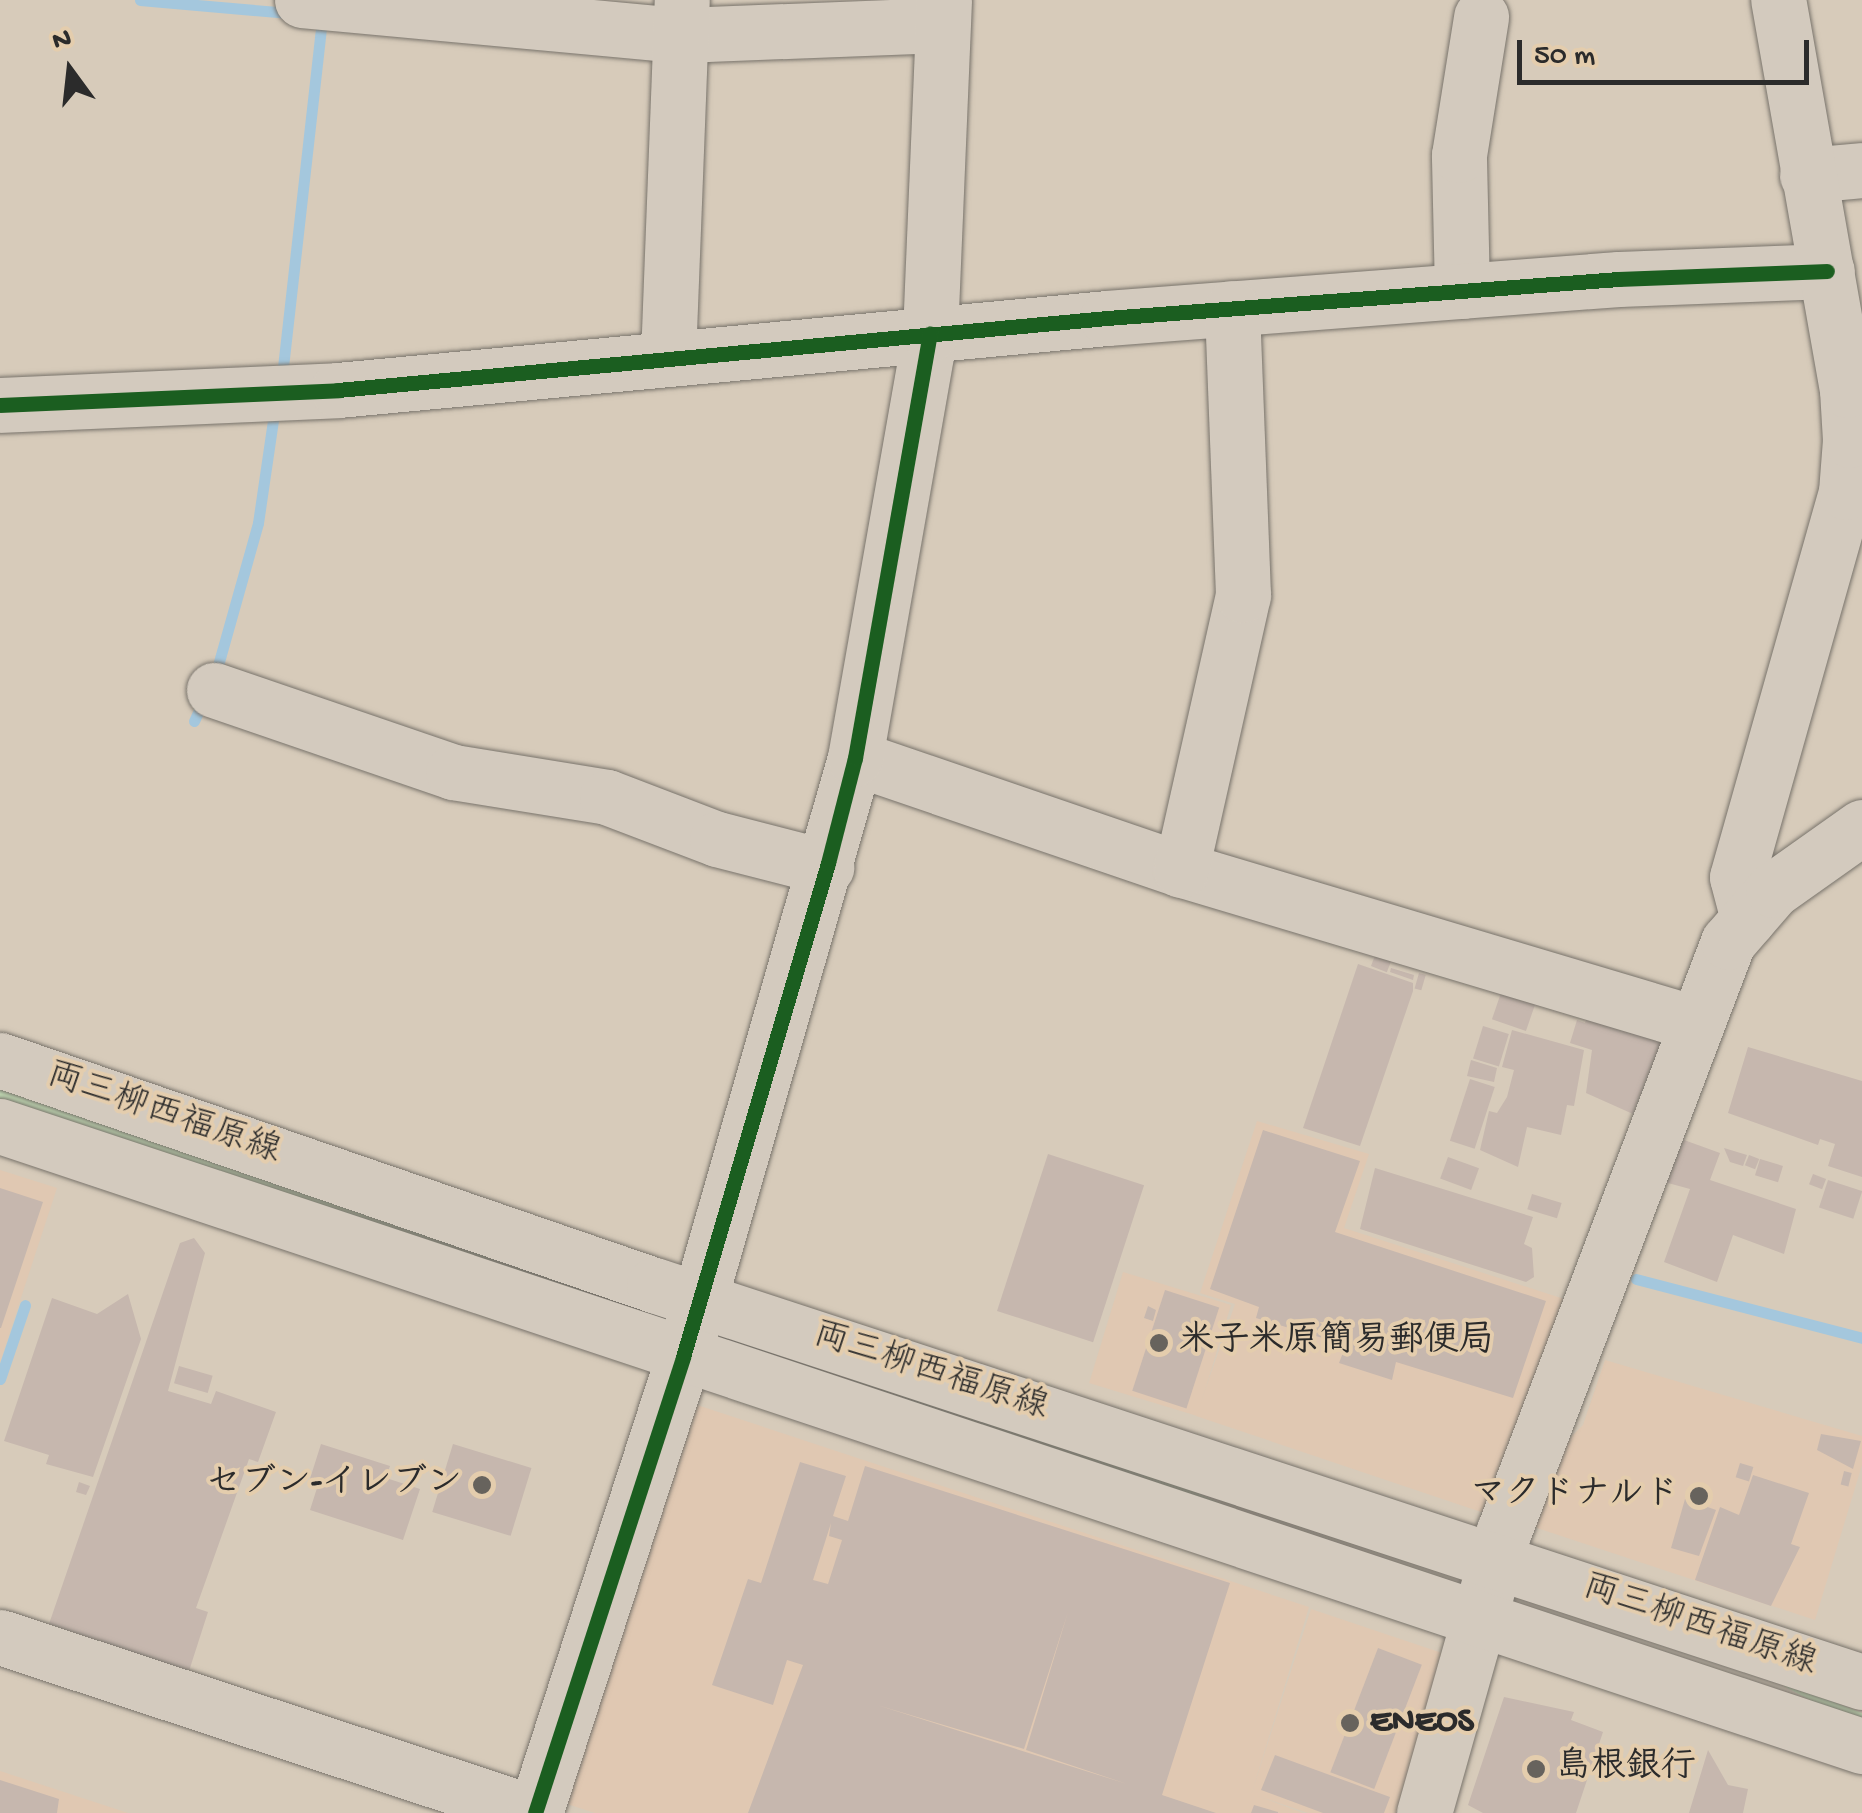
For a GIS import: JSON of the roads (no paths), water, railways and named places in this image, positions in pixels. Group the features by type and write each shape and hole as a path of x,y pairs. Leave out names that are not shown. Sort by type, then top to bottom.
{"street":[{"path":"0,1637 535,1813 683,1357 855,758 930,334 943,13 682,17 302,0"},
{"path":"1748,919 1738,891 1742,859 1846,492 1847,390 1839,283 1807,175 1778,0"},
{"path":"668,358 682,17"},
{"path":"1462,291 1458,155 1481,17"},
{"path":"1807,175 1862,170"},
{"path":"0,405 338,390 930,334 1462,291 1839,283"},
{"path":"1181,870 1243,595 1232,308"},
{"path":"214,690 453,772 607,798 717,839 826,867"},
{"path":"855,758 1181,870 1694,1023"},
{"path":"1424,1813 1495,1563 1694,1023 1728,942 1773,890 1862,827"},
{"name":"両三柳西福原線","path":"0,1060 700,1299 1862,1682"},
{"name":"両三柳西福原線","path":"0,1126 683,1357 1862,1746"}],"waterway":[{"path":"140,0 289,13"},
{"path":"282,376 322,18"},
{"path":"215,676 258,523 275,407"},
{"path":"194,721 205,697"},
{"path":"1636,1279 1862,1338"},
{"path":"0,1379 25,1305"}],"place":[{"name":"米子米原簡易郵便局","path":"1159,1343"},
{"name":"セブン-イレブン","path":"482,1485"},
{"name":"マクドナルド","path":"1699,1496"},
{"name":"ENEOS","path":"1350,1723"},
{"name":"島根銀行","path":"1536,1769"}]}
